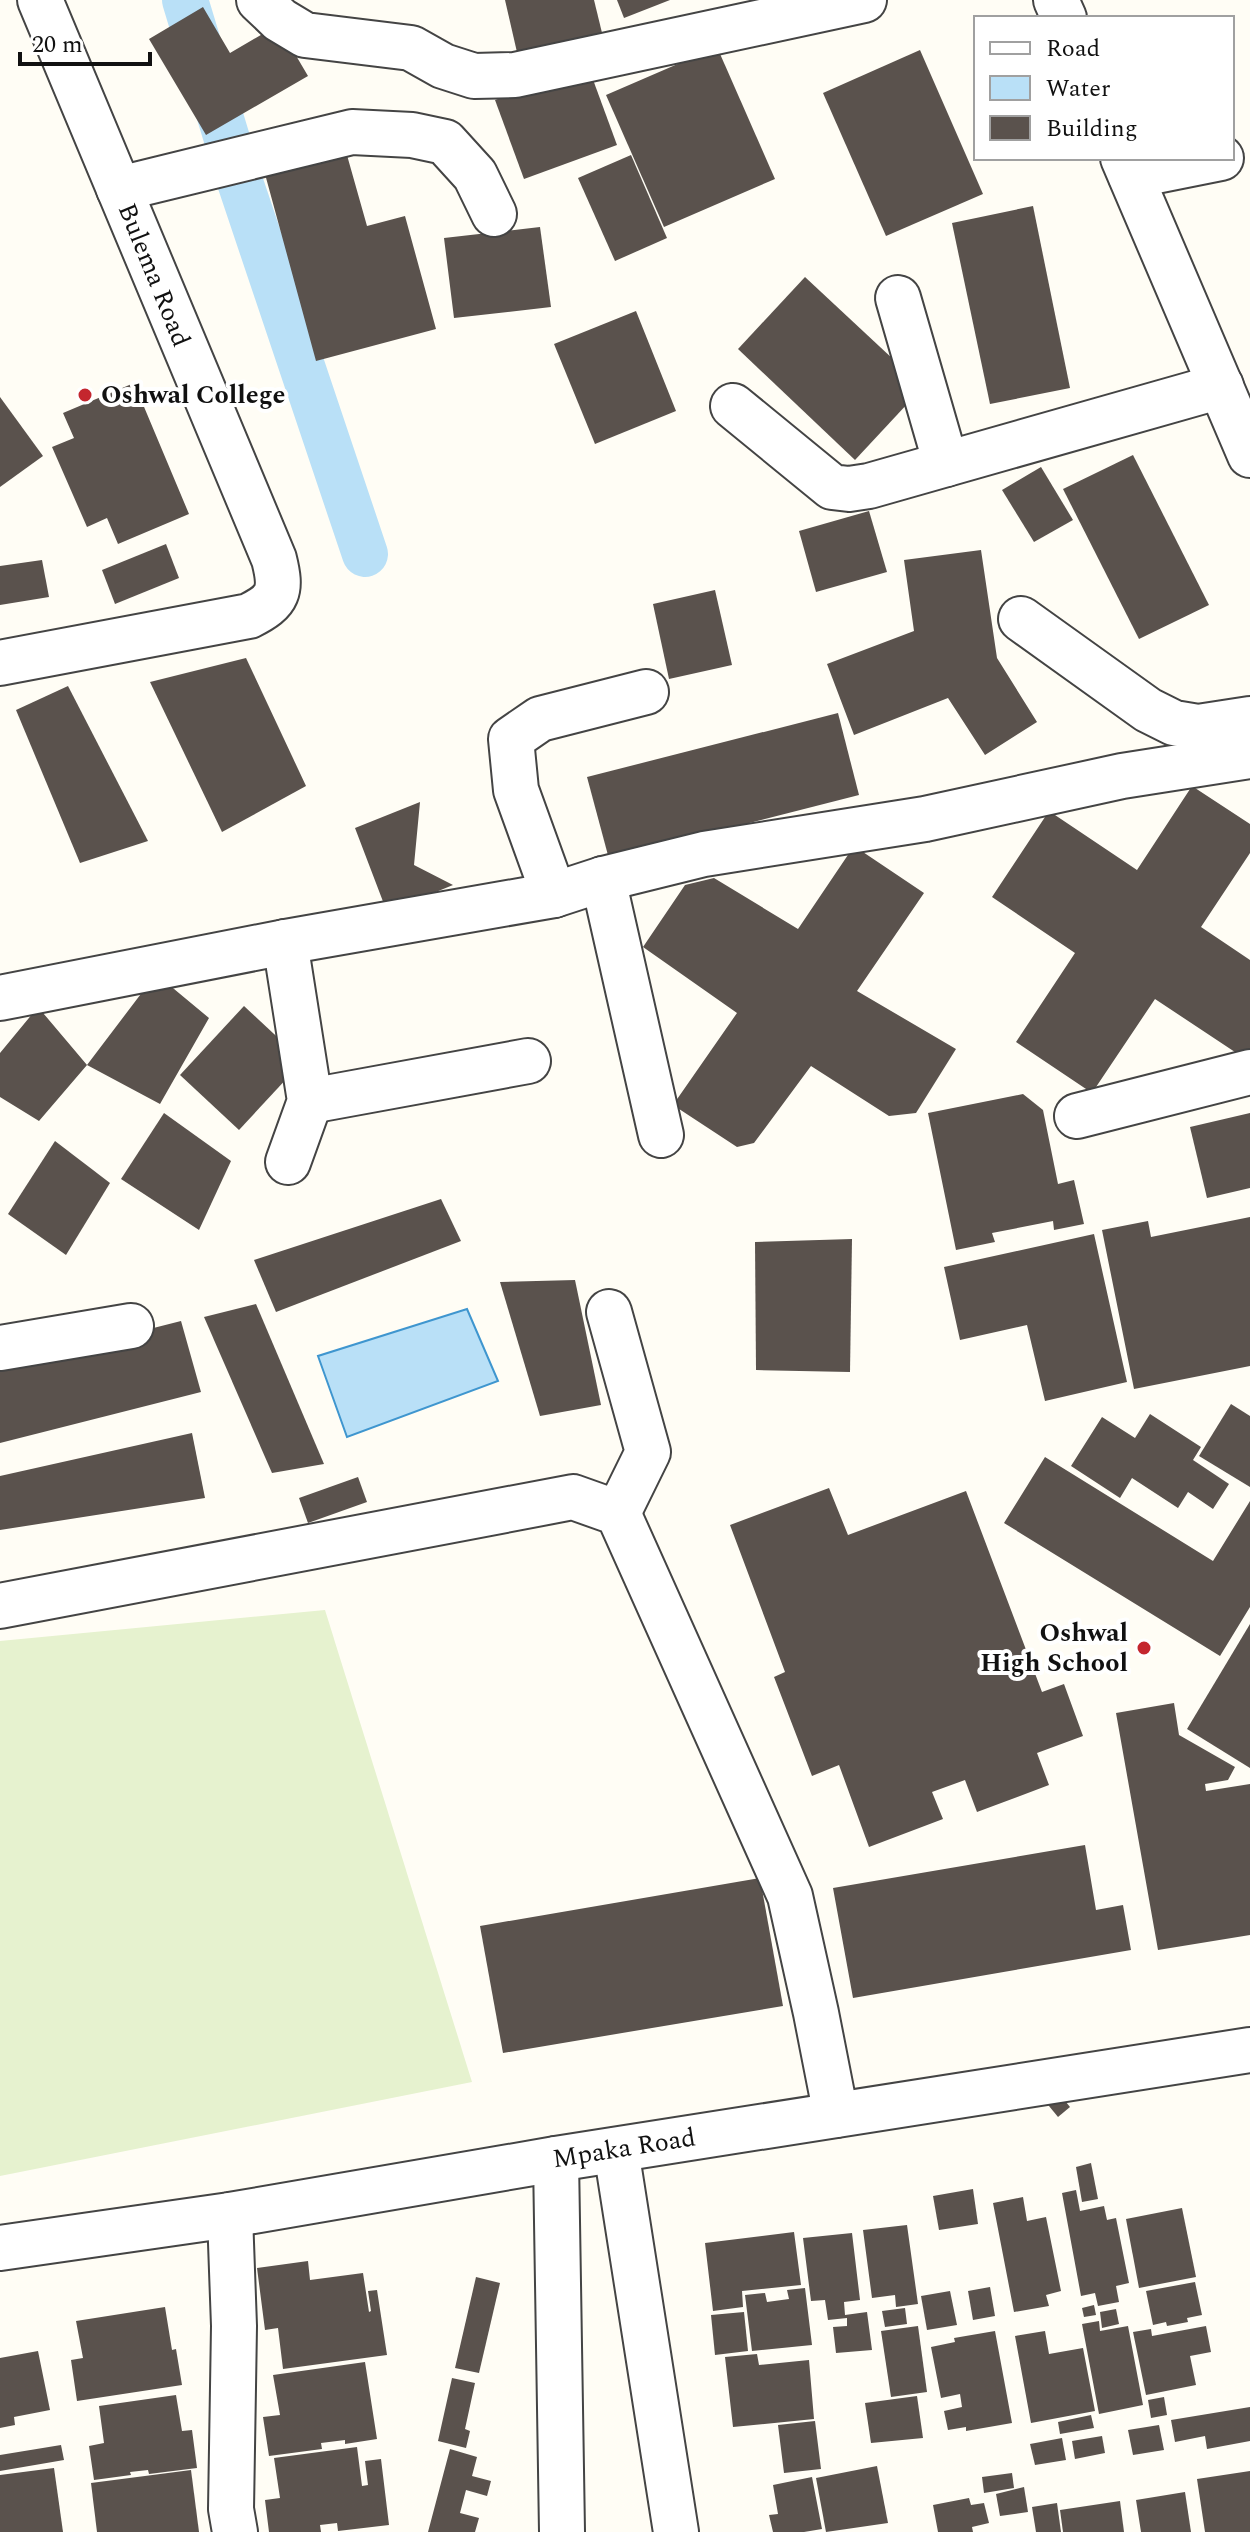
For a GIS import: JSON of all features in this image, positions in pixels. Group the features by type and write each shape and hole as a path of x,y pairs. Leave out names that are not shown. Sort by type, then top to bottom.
{"street":[{"name":"Bulema Road","path":"0,663 249,616 269,606 276,593 278,575 274,559 40,0"},
{"path":"259,0 280,20 305,35 411,48 443,66 474,76 515,75 756,11 864,0"},
{"path":"119,189 352,132 412,135 445,142 475,175 494,214"},
{"path":"1200,160 1127,167 1250,455"},
{"path":"898,298 946,464"},
{"path":"733,406 832,487 849,489 869,486 1221,386"},
{"path":"1021,619 1148,710 1174,723 1198,727 1250,719"},
{"path":"554,895 516,790 511,739 540,719 646,692"},
{"path":"0,998 285,942 554,895 603,879 704,854 925,819 1122,776 1250,756"},
{"path":"603,879 661,1135"},
{"path":"285,942 310,1101 288,1162"},
{"path":"310,1101 528,1061"},
{"path":"1077,1116 1250,1072"},
{"path":"609,1312 648,1452 618,1513"},
{"path":"0,1348 131,1326"},
{"path":"0,1606 573,1497 618,1513 790,1896 836,2115"},
{"name":"Mpaka Road","path":"0,2248 230,2215 556,2159 1250,2050"},
{"path":"616,2150 676,2532"},
{"path":"556,2159 562,2532"},
{"path":"230,2215 234,2326 231,2509 235,2532"}],"green space":[{"path":"325,1610 472,2082 0,2176 0,1641"}],"water":[{"path":"467,1309 498,1381 347,1437 318,1356"}],"building":[{"path":"505,0 594,0 604,41 519,61"},
{"path":"617,0 670,0 624,18"},
{"path":"203,7 230,53 278,25 308,76 206,135 149,39"},
{"path":"717,47 775,179 664,227 606,95"},
{"path":"920,50 983,194 886,236 823,93"},
{"path":"588,66 617,145 524,179 495,100"},
{"path":"343,141 367,226 405,216 436,329 316,361 262,163"},
{"path":"631,155 667,238 615,261 578,178"},
{"path":"1033,206 1070,388 990,404 952,223"},
{"path":"540,227 551,307 454,318 444,238"},
{"path":"805,277 923,387 855,460 738,349"},
{"path":"636,311 676,411 595,444 554,344"},
{"path":"134,383 189,514 118,544 107,518 87,527 52,447 74,438 63,413"},
{"name":"Oshwal College","path":"0,397 43,456 0,487"},
{"path":"1133,455 1209,605 1139,639 1063,489"},
{"path":"1041,467 1073,520 1034,542 1002,490"},
{"path":"869,511 887,572 816,592 799,531"},
{"path":"166,544 179,578 115,604 102,570"},
{"path":"981,550 997,658 1037,722 985,755 948,698 854,735 827,664 914,631 904,560"},
{"path":"42,560 49,597 0,605 0,566"},
{"path":"715,590 732,665 669,679 653,604"},
{"path":"246,658 306,786 222,832 150,682"},
{"path":"68,686 148,841 80,863 16,710"},
{"path":"838,713 859,795 609,859 587,777"},
{"path":"1192,786 1250,824 1250,853 1201,927 1250,960 1250,1055 1247,1060 1155,999 1092,1093 1016,1042 1075,953 992,897 1049,811 1137,870"},
{"path":"420,802 414,865 453,885 387,912 355,828"},
{"path":"854,846 924,893 857,991 956,1049 916,1113 889,1116 811,1066 754,1143 737,1147 673,1105 737,1013 643,947 685,885 714,878 798,929"},
{"path":"156,974 209,1018 160,1104 87,1065"},
{"path":"244,1006 303,1061 239,1130 180,1075"},
{"path":"38,1007 87,1065 39,1121 0,1097 0,1053"},
{"path":"1023,1094 1043,1110 1058,1184 1074,1180 1084,1224 1054,1230 1053,1221 992,1233 995,1242 956,1250 928,1113"},
{"path":"164,1113 231,1161 199,1230 121,1179"},
{"path":"1250,1113 1250,1188 1207,1198 1190,1127"},
{"path":"55,1141 110,1183 66,1255 8,1214"},
{"path":"441,1199 461,1241 276,1312 254,1260"},
{"path":"1250,1217 1250,1366 1134,1389 1102,1230 1148,1221 1151,1237"},
{"path":"1094,1234 1127,1382 1045,1401 1027,1325 960,1340 944,1267"},
{"path":"852,1239 850,1372 756,1370 755,1242"},
{"path":"575,1280 601,1405 540,1416 500,1282"},
{"path":"256,1304 324,1464 272,1473 204,1317"},
{"path":"181,1321 201,1392 0,1443 0,1367"},
{"path":"1231,1404 1250,1416 1250,1487 1199,1456"},
{"path":"1150,1414 1201,1447 1193,1460 1229,1484 1213,1509 1188,1492 1178,1508 1132,1478 1120,1498 1071,1466 1102,1417 1135,1438"},
{"path":"192,1433 205,1498 0,1530 0,1476"},
{"path":"1045,1457 1213,1561 1250,1501 1250,1607 1220,1656 1004,1523"},
{"path":"358,1477 367,1502 308,1523 299,1498"},
{"path":"829,1488 848,1535 966,1491 1042,1692 1064,1684 1083,1736 1037,1753 1049,1785 977,1812 965,1780 932,1792 943,1819 869,1847 839,1765 812,1776 774,1677 785,1672 730,1525"},
{"path":"1250,1624 1250,1768 1187,1729"},
{"path":"1174,1703 1179,1735 1235,1767 1228,1780 1205,1784 1206,1791 1250,1784 1250,1935 1158,1950 1116,1713"},
{"path":"1085,1845 1096,1910 1123,1905 1131,1950 853,1998 833,1888"},
{"path":"760,1878 783,2006 503,2053 480,1926"},
{"path":"1053,2086 1070,2107 1058,2117 1040,2095"},
{"path":"1091,2163 1098,2199 1082,2202 1076,2167"},
{"path":"973,2189 978,2224 939,2230 933,2196"},
{"path":"1076,2190 1080,2211 1104,2206 1107,2220 1116,2218 1129,2283 1116,2286 1119,2302 1098,2306 1095,2293 1081,2296 1062,2193"},
{"path":"1023,2197 1027,2221 1046,2217 1061,2291 1046,2295 1049,2306 1014,2312 993,2203"},
{"path":"1182,2208 1196,2277 1139,2288 1126,2219"},
{"path":"907,2225 918,2304 896,2307 895,2295 872,2298 863,2230"},
{"path":"794,2232 801,2285 742,2291 743,2307 713,2311 705,2243"},
{"path":"852,2233 860,2300 844,2302 845,2315 867,2312 872,2350 836,2353 833,2327 847,2326 847,2318 828,2320 825,2300 811,2301 803,2238"},
{"path":"308,2261 310,2280 363,2273 369,2312 368,2291 377,2290 387,2355 283,2369 278,2328 265,2330 257,2268"},
{"path":"476,2277 500,2283 479,2373 455,2368"},
{"path":"1195,2282 1202,2315 1187,2318 1188,2322 1153,2325 1146,2291"},
{"path":"990,2287 995,2316 973,2320 968,2291"},
{"path":"805,2288 812,2345 752,2351 745,2295 765,2293 767,2302 789,2299 787,2290"},
{"path":"950,2291 957,2325 927,2330 921,2296"},
{"path":"1094,2305 1096,2315 1084,2317 1082,2308"},
{"path":"165,2307 182,2385 77,2401 71,2360 83,2358 76,2321"},
{"path":"905,2308 907,2324 885,2327 882,2311"},
{"path":"1116,2309 1119,2324 1102,2328 1100,2312"},
{"path":"744,2312 748,2351 715,2355 711,2315"},
{"path":"1099,2321 1100,2331 1128,2326 1143,2405 1099,2414 1082,2324"},
{"path":"918,2326 927,2392 891,2397 881,2331"},
{"path":"1206,2326 1211,2352 1190,2356 1196,2385 1146,2395 1133,2332 1151,2329 1152,2336"},
{"path":"995,2331 1012,2423 966,2431 966,2427 948,2430 944,2411 962,2407 960,2394 941,2398 931,2347 955,2342 954,2338"},
{"path":"1045,2331 1049,2354 1083,2348 1095,2411 1031,2423 1015,2336"},
{"path":"38,2351 50,2410 14,2417 15,2425 0,2428 0,2358"},
{"path":"757,2354 759,2365 809,2360 814,2419 733,2427 725,2357"},
{"path":"365,2362 377,2439 345,2444 345,2440 321,2443 322,2449 269,2456 263,2417 280,2415 273,2375"},
{"path":"452,2378 475,2383 465,2429 470,2431 466,2448 438,2441"},
{"path":"176,2395 182,2431 192,2430 197,2468 149,2474 148,2470 130,2472 131,2475 94,2480 89,2446 104,2443 99,2406"},
{"path":"917,2396 923,2438 871,2443 865,2403"},
{"path":"1164,2397 1167,2415 1151,2418 1148,2400"},
{"path":"1250,2407 1250,2441 1207,2449 1205,2436 1175,2442 1171,2420"},
{"path":"1091,2415 1094,2428 1060,2434 1058,2422"},
{"path":"815,2421 821,2469 784,2473 778,2425"},
{"path":"1159,2425 1164,2450 1133,2455 1128,2430"},
{"path":"1102,2436 1105,2453 1075,2459 1072,2441"},
{"path":"1062,2438 1066,2460 1035,2465 1030,2444"},
{"path":"61,2445 64,2460 0,2471 0,2455"},
{"path":"357,2447 362,2486 368,2485 365,2461 381,2459 389,2525 338,2531 337,2523 320,2525 321,2532 269,2532 265,2500 280,2498 274,2458"},
{"path":"450,2449 477,2457 472,2476 491,2481 487,2496 466,2490 460,2513 479,2518 475,2532 428,2532"},
{"path":"877,2466 888,2523 826,2532 816,2478"},
{"path":"54,2468 63,2532 0,2532 0,2475"},
{"path":"191,2470 199,2532 97,2532 91,2483"},
{"path":"1250,2471 1250,2532 1205,2532 1197,2479"},
{"path":"1012,2473 1014,2488 984,2493 982,2477"},
{"path":"812,2477 822,2529 773,2532 769,2515 778,2514 773,2485"},
{"path":"1024,2487 1028,2512 1000,2516 996,2494"},
{"path":"1185,2492 1191,2532 1141,2532 1136,2500"},
{"path":"969,2498 971,2505 984,2503 989,2523 972,2527 973,2532 938,2532 933,2505"},
{"path":"1120,2501 1124,2532 1063,2532 1060,2510"},
{"path":"1057,2503 1061,2532 1036,2532 1032,2507"}],"waterway":[{"path":"185,0 230,149"},
{"path":"238,176 365,554"}],"place":[{"name":"Oshwal College","path":"85,395"},
{"name":"Oshwal High School","path":"1144,1648"}]}
